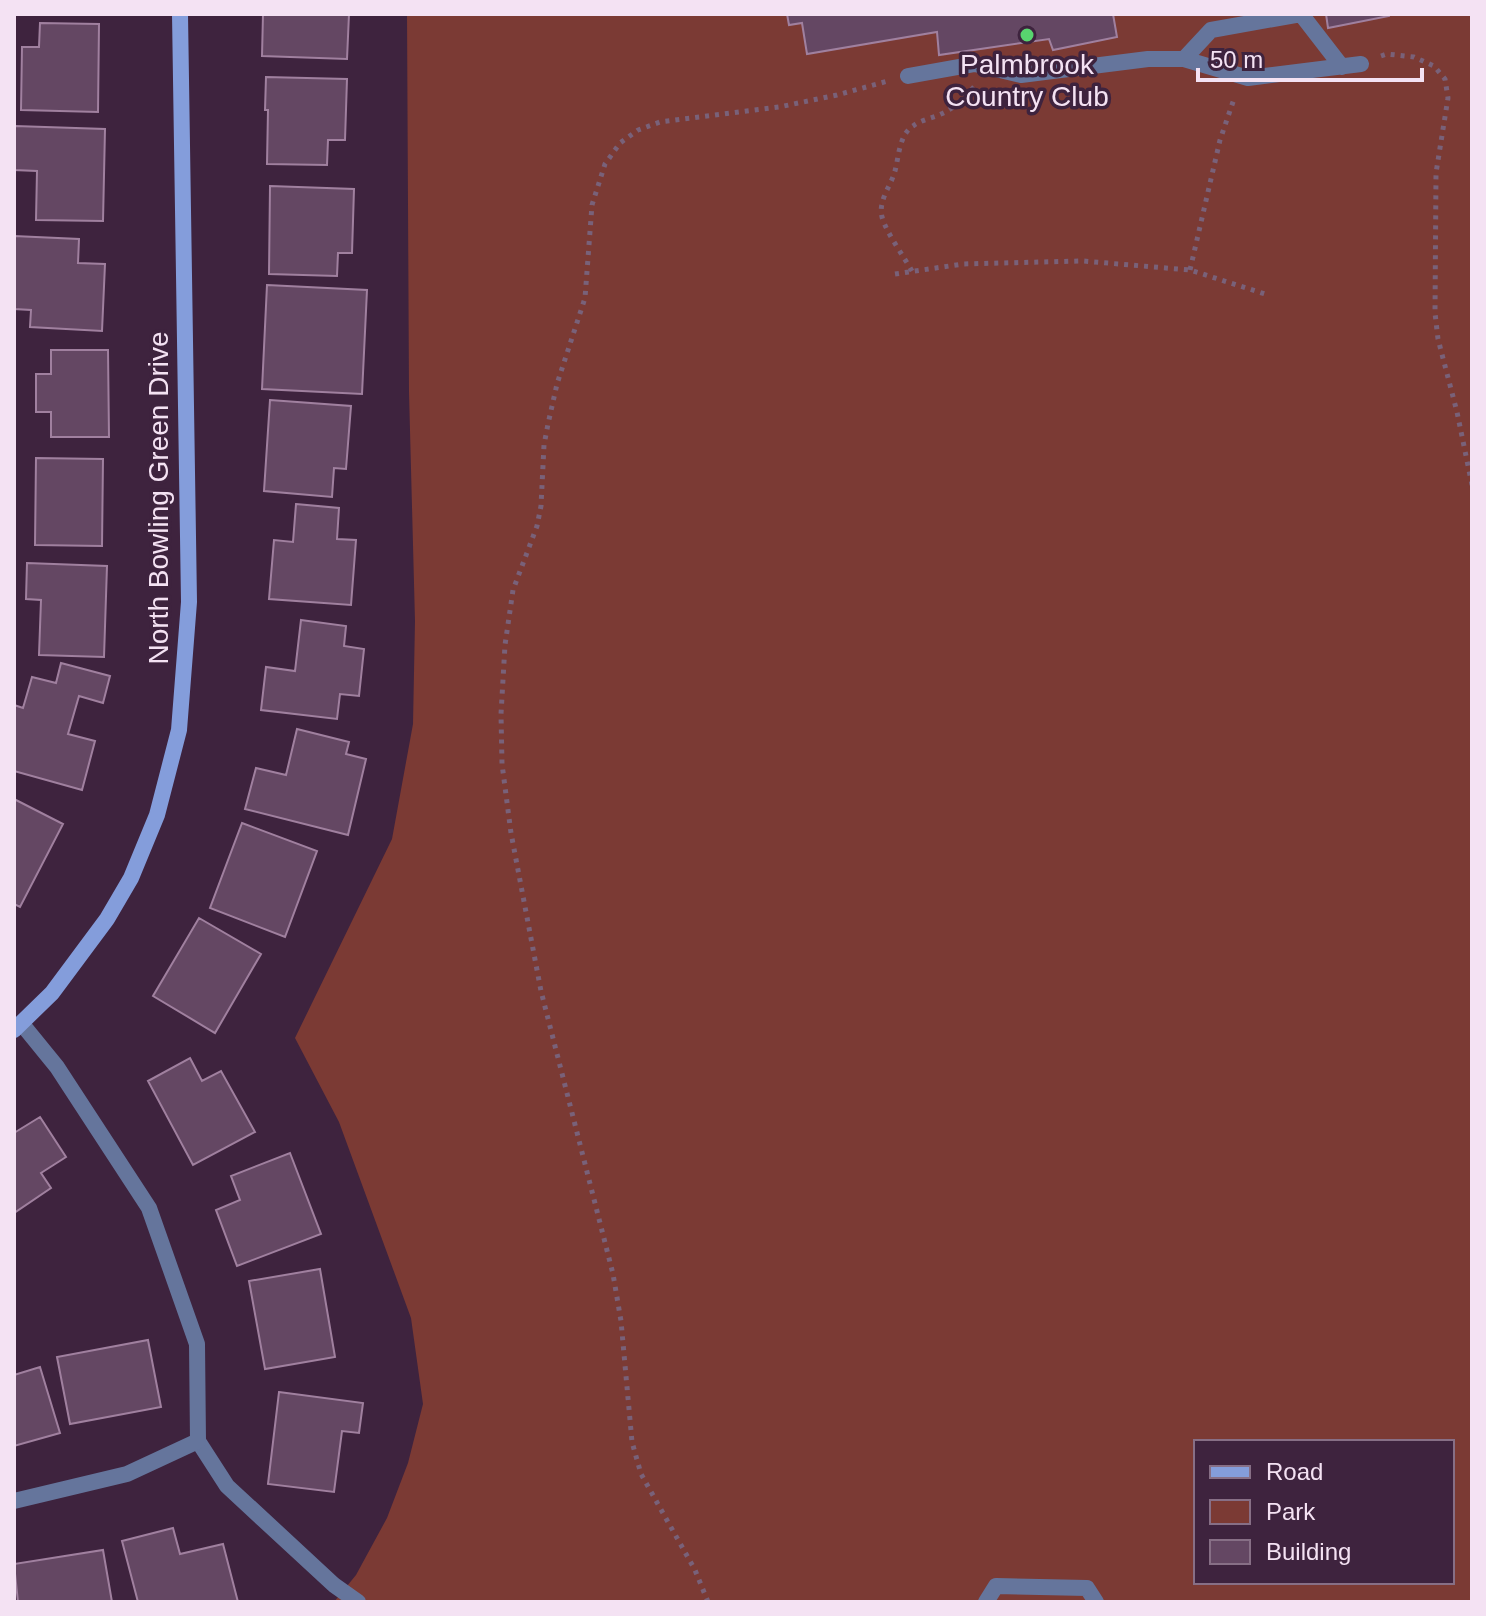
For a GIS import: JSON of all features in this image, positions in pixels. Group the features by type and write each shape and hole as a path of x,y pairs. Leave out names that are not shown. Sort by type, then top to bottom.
{"street":[{"name":"North Bowling Green Drive","path":"18,1027 52,993 107,919 131,878 157,815 179,730 189,602 180,14"},
{"path":"1184,59 1211,30 1301,14 1342,67"},
{"path":"908,76 975,64 1021,75 1148,59 1184,59 1242,77 1361,64"},
{"path":"18,1027 57,1067 149,1208 197,1344 198,1441 227,1486 334,1585 358,1602"},
{"path":"14,1501 127,1474 198,1441"},
{"path":"986,1602 996,1586 1087,1588 1096,1602"}],"path":[{"path":"1361,64 1387,54 1414,57 1434,66 1445,79 1448,98 1436,173 1435,313 1438,339 1472,485"},
{"path":"912,271 885,224 881,210 885,192 895,174 901,144 913,125 946,112 962,100 975,86 985,67"},
{"path":"708,1602 695,1570 641,1474 632,1442 621,1321 613,1274 541,991 511,833 502,764 501,714 507,631 513,590 537,526 544,445 557,384 585,298 592,205 605,164 620,143 638,130 660,122 779,107 908,76"},
{"path":"1190,270 1220,140 1242,77"},
{"path":"895,274 963,264 1083,261 1190,270 1265,294"}],"green space":[{"name":"Palmbrook Country Club","path":"407,14 1472,14 1472,1602 334,1602 356,1575 387,1518 408,1463 423,1404 411,1318 339,1122 295,1038 392,839 413,724 415,621 409,392"}],"building":[{"path":"263,14 349,14 347,59 262,56"},
{"name":"Palmbrook Country Club","path":"787,14 1113,14 1117,37 1053,50 1049,39 939,55 937,32 807,54 802,23 789,25"},
{"path":"1326,14 1389,14 1389,16 1328,28"},
{"path":"40,23 99,24 98,112 21,110 22,47 39,47"},
{"path":"266,77 347,79 345,140 328,140 327,165 267,164"},
{"path":"15,126 105,129 103,221 36,220 37,171 14,170"},
{"path":"270,186 354,189 352,253 338,253 337,276 269,274"},
{"path":"14,236 79,239 78,263 105,264 102,331 30,327 31,310 14,309"},
{"path":"267,285 367,290 362,394 262,389"},
{"path":"51,350 108,350 109,437 51,437 51,412 36,412 36,374 51,374"},
{"path":"270,400 351,406 346,469 334,468 332,497 264,491"},
{"path":"36,458 103,459 102,546 35,545"},
{"path":"296,504 339,508 337,539 356,540 351,605 269,599 274,540 293,542"},
{"path":"27,563 107,566 104,657 39,655 41,600 26,599"},
{"path":"301,620 346,626 344,646 364,649 359,696 340,694 337,719 261,710 266,667 295,671"},
{"path":"61,663 110,676 103,703 79,696 68,734 95,741 82,790 14,771 14,705 23,708 32,677 56,683"},
{"path":"297,729 349,742 346,754 366,759 348,835 245,809 256,768 286,775"},
{"path":"14,799 63,824 20,907 14,904"},
{"path":"242,823 317,851 285,937 210,908"},
{"path":"199,918 261,954 215,1033 153,996"},
{"path":"190,1058 202,1081 221,1071 255,1132 193,1165 148,1081"},
{"path":"40,1117 66,1157 41,1173 51,1188 14,1213 14,1133"},
{"path":"290,1153 321,1234 237,1266 216,1210 240,1200 231,1176"},
{"path":"320,1269 335,1357 265,1369 249,1281"},
{"path":"148,1340 161,1407 70,1424 57,1357"},
{"path":"40,1367 60,1433 14,1446 14,1375"},
{"path":"279,1392 363,1403 359,1433 342,1431 334,1492 268,1484"},
{"path":"173,1528 180,1554 223,1544 238,1602 138,1602 122,1541"},
{"path":"103,1550 112,1602 18,1602 14,1564"}],"place":[{"name":"Palmbrook Country Club","path":"1027,35"}]}
